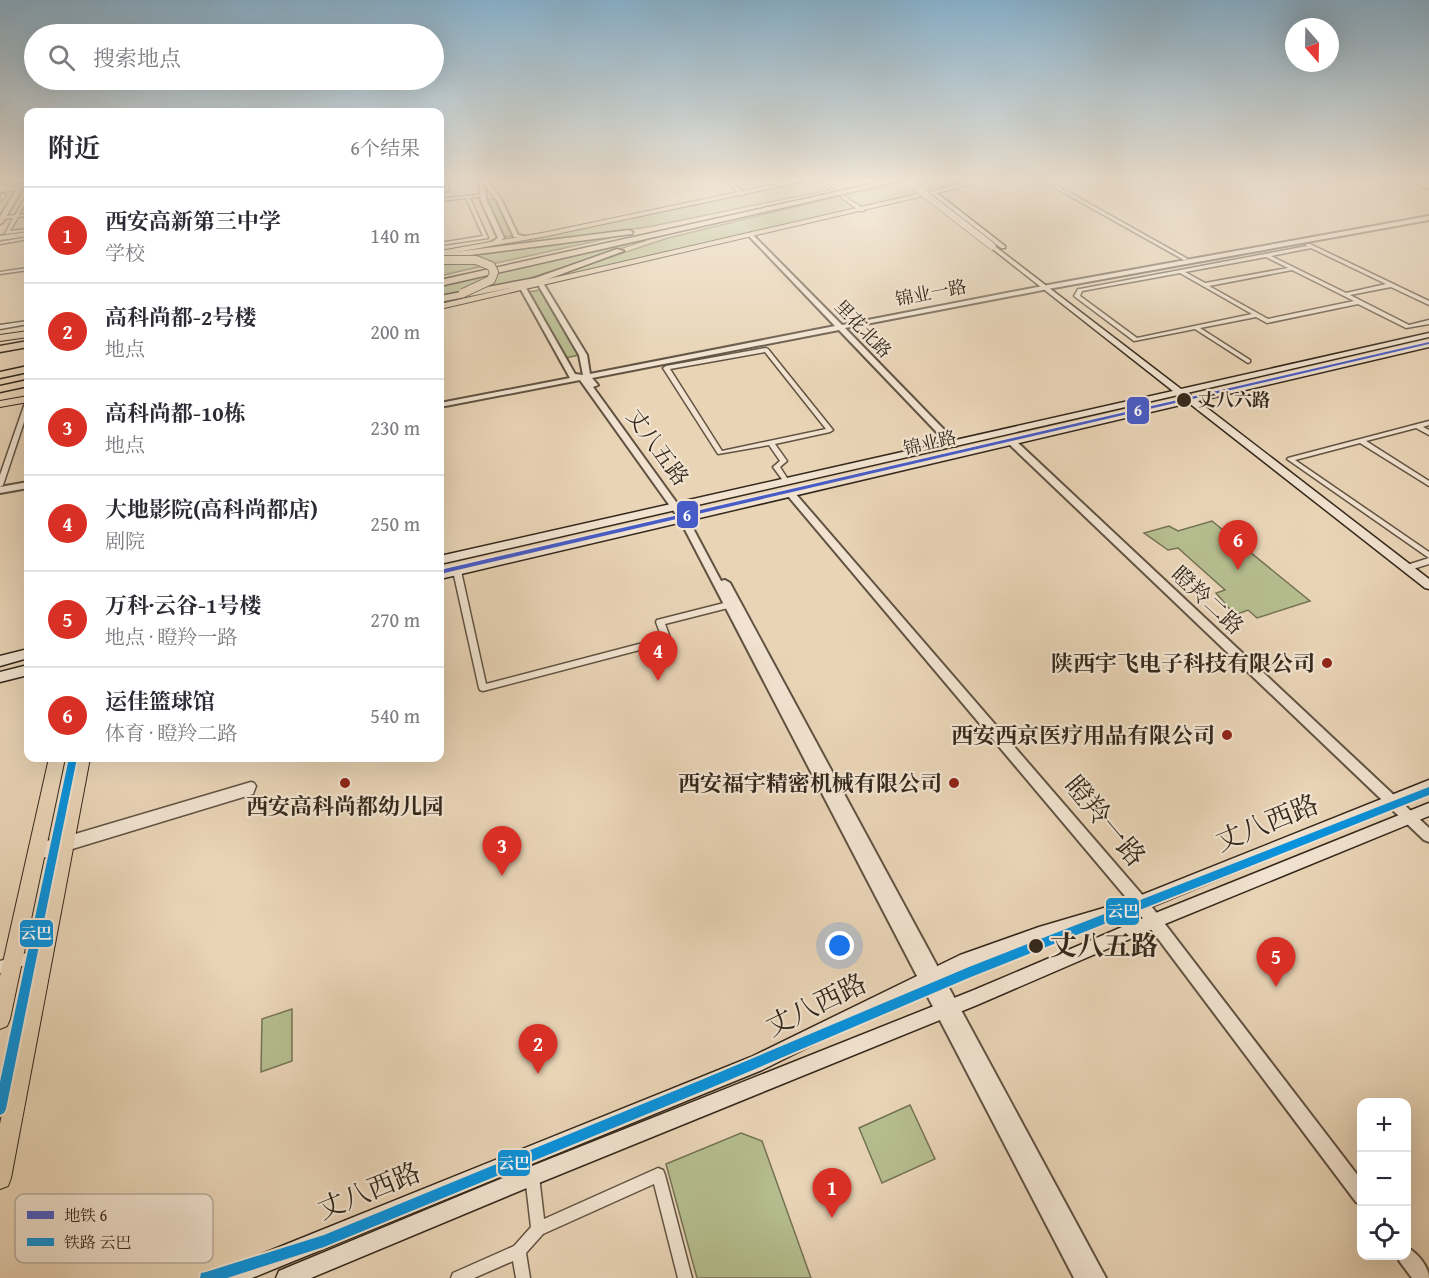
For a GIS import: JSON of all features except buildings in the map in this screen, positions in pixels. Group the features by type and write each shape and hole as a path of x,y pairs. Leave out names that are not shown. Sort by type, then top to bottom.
{"highway":[{"path":"444,256 561,241"},
{"path":"444,278 617,241"},
{"path":"444,283 625,241"},
{"path":"444,298 516,285 570,270 653,241"},
{"path":"444,257 486,262 493,268 494,276 491,280 462,294"},
{"path":"0,343 24,340"},
{"path":"0,348 24,345"},
{"path":"0,356 24,353"},
{"path":"0,369 24,365"},
{"path":"0,376 24,371"},
{"path":"0,381 24,377"},
{"path":"0,390 24,384"}],"main road":[{"path":"444,256 509,241"},
{"path":"444,306 727,241"},
{"path":"982,241 1046,286 1429,585"},
{"path":"988,241 1017,260"},
{"path":"988,241 1006,258"},
{"path":"993,241 1046,286"},
{"path":"0,338 24,335"},
{"name":"锦业路","path":"444,559 683,512 791,494 1012,442 1429,335"},
{"name":"锦业路","path":"444,574 683,512 786,482 953,444 1429,345"},
{"path":"1187,396 1429,578"},
{"path":"0,404 24,401"},
{"path":"0,661 24,655"},
{"path":"0,677 24,671"},
{"path":"0,1018 6,965 37,851 56,762"},
{"path":"0,1178 81,762"},
{"name":"丈八西路","path":"227,1278 756,1064 960,963 1140,903 1429,786"},
{"name":"丈八西路","path":"286,1278 947,1009 1429,809"}],"street":[{"path":"444,243 462,241"},
{"path":"494,243 497,241"},
{"name":"里花北路","path":"756,241 953,444"},
{"path":"1151,241 1186,260"},
{"name":"锦业一路","path":"444,402 1046,286 1295,241"},
{"path":"1299,241 1429,303"},
{"name":"锦业一路","path":"1046,286 1299,241"},
{"path":"1257,315 1136,340 1077,296 1080,290 1311,247"},
{"path":"1266,255 1408,327 1429,322"},
{"path":"1205,285 1292,269"},
{"path":"0,273 24,270"},
{"path":"1180,271 1267,321 1358,302"},
{"name":"丈八五路","path":"540,284 583,355 582,375"},
{"path":"1345,295 1392,285"},
{"name":"丈八五路","path":"523,288 563,359 582,375 683,512 947,1009 1084,1278"},
{"path":"0,327 24,324"},
{"path":"1196,328 1248,361"},
{"path":"766,350 830,430 771,443 720,453 666,368 766,350"},
{"path":"563,359 583,355"},
{"path":"24,413 0,487 24,484"},
{"path":"1429,423 1290,459 1429,556"},
{"path":"1417,426 1429,433"},
{"path":"1360,440 1429,484"},
{"name":"瞪羚二路","path":"1012,442 1429,836"},
{"path":"771,443 784,461 776,466 786,482"},
{"name":"瞪羚一路","path":"791,494 1155,921 1357,1189"},
{"name":"丈八五路","path":"683,512 728,604 930,977"},
{"path":"1413,566 1429,561"},
{"path":"457,571 483,688 667,640 660,622 728,604"},
{"path":"37,851 65,844 250,791 251,786 65,844"},
{"path":"6,965 44,954"},
{"name":"丈八五路","path":"947,1009 1097,1278"},
{"path":"458,1278 519,1251 538,1229 658,1175 685,1278"},
{"path":"532,1176 538,1229"},
{"path":"519,1251 523,1278"},
{"path":"1409,1260 1423,1278"}],"green space":[{"path":"522,241 532,241 535,248 562,244 561,242 598,241 444,275 444,257 492,249 492,246"},
{"path":"645,241 527,279 453,295 444,295 444,285"},
{"path":"660,241 715,241 570,274 566,272"},
{"path":"540,290 579,355 566,358 528,292"},
{"path":"1212,521 1310,601 1257,618 1248,610 1235,615 1216,593 1225,590 1178,548 1168,550 1144,533 1169,526 1178,531"},
{"path":"292,1009 292,1061 261,1072 262,1019"},
{"path":"910,1105 935,1159 882,1183 859,1128"},
{"path":"741,1133 762,1141 811,1278 697,1278 666,1164"}],"metro line":[{"name":"6","path":"444,571 1429,343"}],"rail line":[{"name":"云巴","path":"0,1109 72,762"},
{"name":"云巴","path":"206,1278 324,1241 704,1085 969,972 1429,791"}],"place":[{"name":"丈八六路","path":"1184,400"},
{"name":"运佳篮球馆","path":"1238,570"},
{"name":"陕西宇飞电子科技有限公司","path":"1327,663"},
{"name":"大地影院(高科尚都店)","path":"658,681"},
{"name":"西安西京医疗用品有限公司","path":"1227,735"},
{"name":"西安高科尚都幼儿园","path":"345,783"},
{"name":"西安福宇精密机械有限公司","path":"954,783"},
{"name":"高科尚都-10栋","path":"502,876"},
{"name":"丈八五路","path":"1036,946"},
{"name":"万科·云谷-1号楼","path":"1276,987"},
{"name":"高科尚都-2号楼","path":"538,1074"},
{"name":"西安高新第三中学","path":"832,1218"}]}
